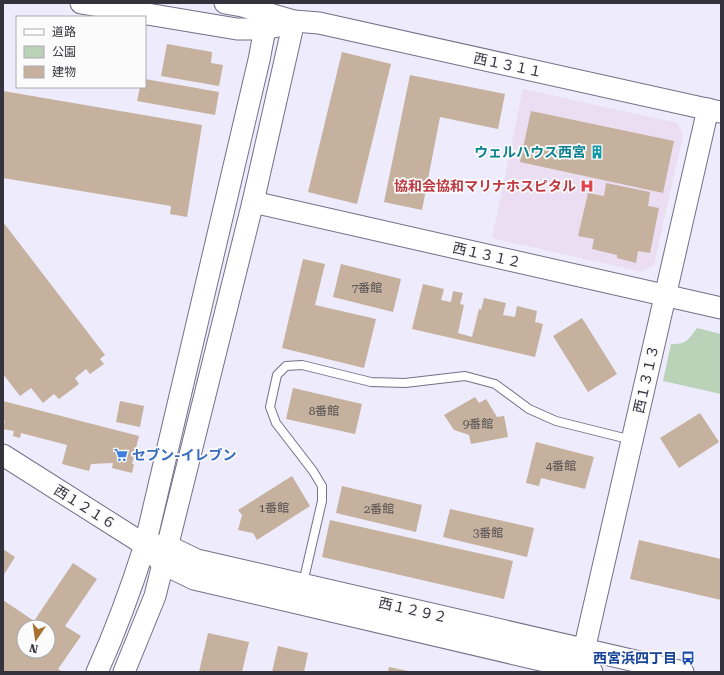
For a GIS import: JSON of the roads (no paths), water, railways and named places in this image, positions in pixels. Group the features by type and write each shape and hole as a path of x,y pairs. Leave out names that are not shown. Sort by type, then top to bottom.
{"street":[{"name":"西１３１１","path":"81,3 237,29 266,21 319,23 714,111"},
{"path":"97,672 124,609 145,545 259,60 266,21 242,6 225,3"},
{"path":"124,672 155,596 253,202 294,21"},
{"name":"西１３１３","path":"584,671 584,649 665,295 714,111"},
{"name":"西１３１２","path":"253,202 721,308"},
{"name":"西１２１６","path":"3,455 145,545 165,555"},
{"name":"西１２９２","path":"165,555 197,560 683,672"},
{"name":"西１２９２","path":"165,555 194,579 584,671"}],"lane":[{"path":"303,584 322,501 322,486 313,470 276,423 270,407 277,375 286,366 302,365 371,382 405,382 465,376 495,384 529,409 556,421 632,440"}],"place":[{"name":"ウェルハウス西宮","path":"597,152"},
{"name":"協和会協和マリナホスピタル","path":"587,186"},
{"name":"セブン-イレブン","path":"121,455"},
{"name":"西宮浜四丁目","path":"688,658"}]}
